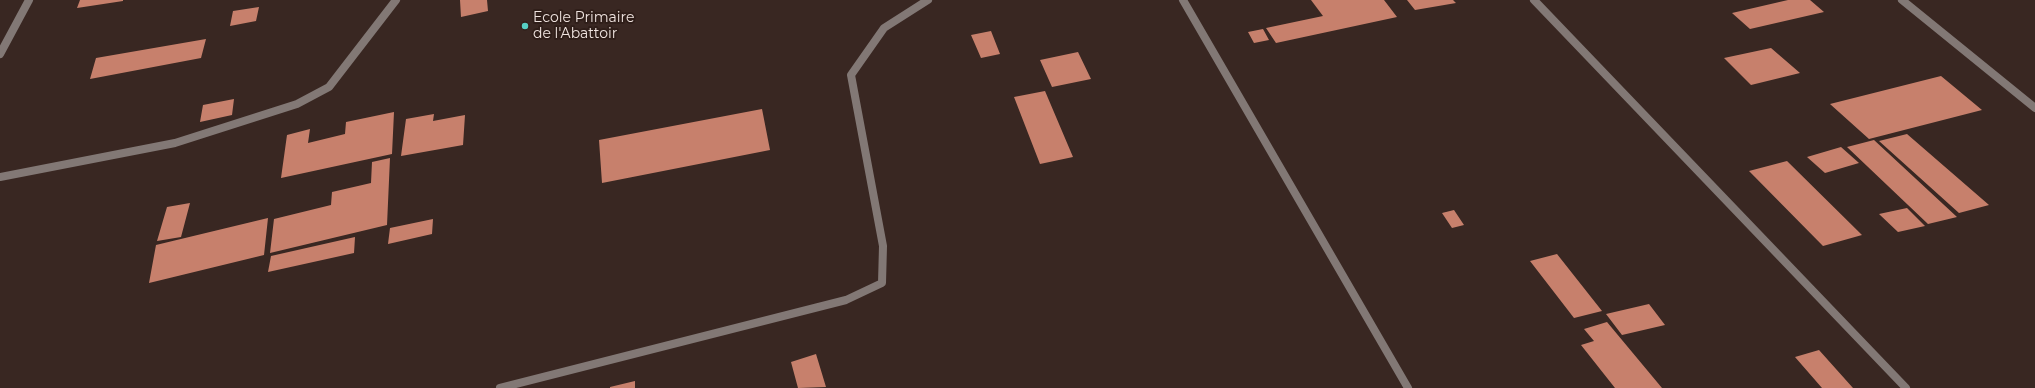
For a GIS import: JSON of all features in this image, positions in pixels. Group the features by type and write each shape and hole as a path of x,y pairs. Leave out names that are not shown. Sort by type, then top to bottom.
{"street":[{"path":"0,54 29,0"},
{"path":"0,177 176,143 297,104 329,86 396,0"},
{"path":"500,388 846,300 882,283 883,246 851,75 884,28 928,0"},
{"path":"1183,0 1408,388"},
{"path":"1534,0 1906,388"},
{"path":"1902,0 2035,108"}],"building":[{"path":"80,0 123,0 123,1 77,8"},
{"path":"460,0 487,0 488,11 461,17"},
{"path":"1311,0 1384,0 1397,17 1276,43 1266,28 1323,16"},
{"path":"1407,0 1453,0 1456,3 1415,10"},
{"path":"1788,0 1810,0 1824,12 1750,29 1732,13"},
{"path":"259,7 256,21 230,26 233,11"},
{"path":"1263,29 1269,40 1254,43 1248,32"},
{"path":"991,31 1000,54 981,58 971,35"},
{"path":"206,39 201,58 90,79 96,58"},
{"path":"1771,48 1800,73 1751,85 1724,58"},
{"path":"1078,52 1091,79 1052,87 1040,60"},
{"path":"1941,76 1982,110 1869,139 1830,104"},
{"path":"1045,91 1073,157 1040,164 1014,97"},
{"path":"234,99 232,115 200,122 203,105"},
{"path":"762,109 770,150 602,183 599,140"},
{"path":"394,112 392,154 281,178 287,135 310,129 308,143 345,134 346,122"},
{"path":"434,114 433,121 465,115 463,145 401,156 406,119"},
{"path":"1907,134 1989,205 1959,213 1879,141"},
{"path":"1874,140 1957,217 1928,224 1847,147"},
{"path":"1841,147 1859,163 1825,173 1807,157"},
{"path":"390,158 387,225 270,253 274,219 331,205 332,192 371,183 372,162"},
{"path":"1787,161 1862,235 1823,246 1749,171"},
{"path":"190,203 181,237 157,241 167,207"},
{"path":"1907,208 1925,226 1898,232 1879,214"},
{"path":"1454,210 1464,225 1452,228 1442,213"},
{"path":"268,218 264,255 149,283 156,245"},
{"path":"433,219 432,234 388,244 390,228"},
{"path":"355,237 354,253 268,272 271,256"},
{"path":"1557,254 1602,311 1574,318 1530,261"},
{"path":"1649,304 1665,325 1622,335 1606,314"},
{"path":"1607,322 1662,388 1615,388 1581,345 1594,341 1584,329"},
{"path":"1819,350 1853,388 1822,388 1795,357"},
{"path":"816,354 826,387 798,388 791,362"},
{"path":"635,381 635,388 610,388 610,387"}],"place":[{"name":"Ecole Primaire de l'Abattoir","path":"525,26"}]}
